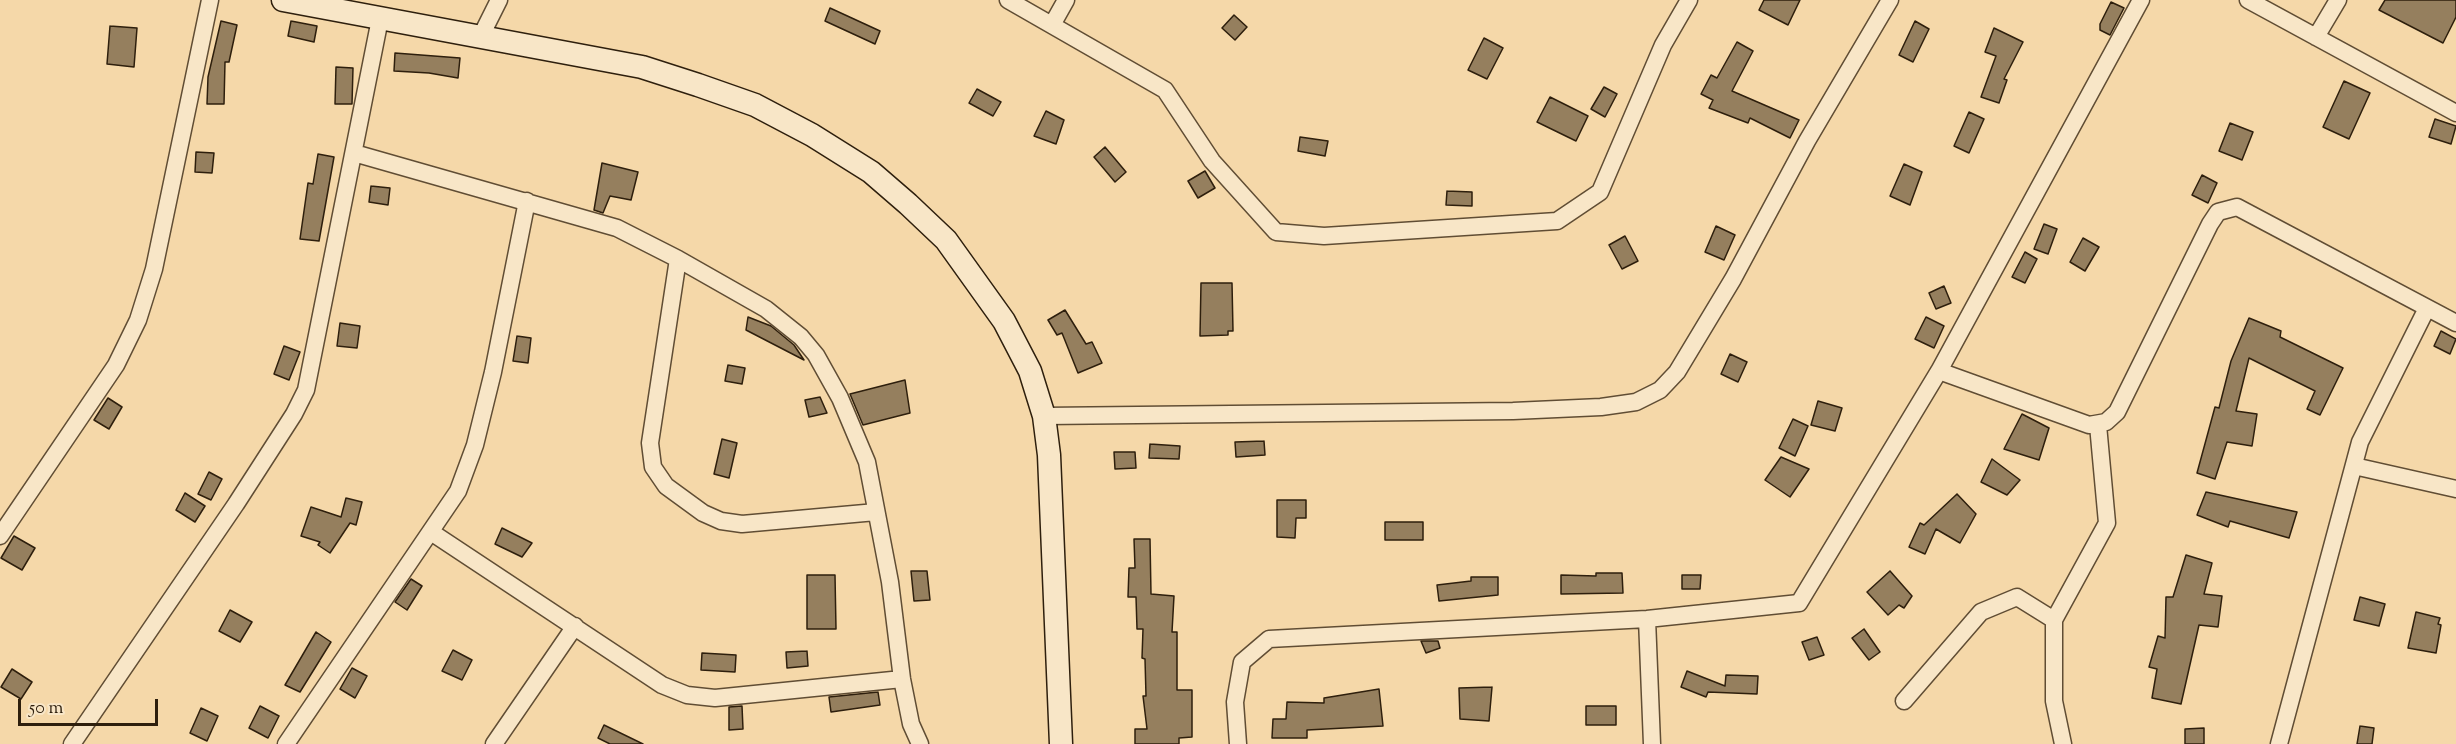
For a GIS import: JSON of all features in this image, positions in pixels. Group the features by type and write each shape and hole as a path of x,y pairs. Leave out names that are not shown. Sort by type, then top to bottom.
{"street":[{"path":"0,536 116,365 138,320 154,269 210,0"},
{"path":"283,0 642,67 754,105 812,135 872,172 946,240 1004,321 1030,371 1044,416 1049,455 1061,744"},
{"path":"481,36 499,0"},
{"path":"1008,0 1165,90 1212,161 1276,232 1324,236 1557,221 1600,192 1663,45 1689,0"},
{"path":"1052,25 1066,0"},
{"path":"1044,416 1514,411 1627,403 1660,390 1677,372 1707,326 1807,141 1890,0"},
{"path":"1238,744 1235,702 1242,662 1269,639 1647,619 1799,603 1939,370 2140,0"},
{"path":"2248,0 2456,113"},
{"path":"2316,37 2338,0"},
{"path":"72,744 216,533 306,390 380,19"},
{"path":"354,153 617,228 678,259 785,322 816,355 840,398 867,462 890,582 902,679 911,724 920,744"},
{"path":"286,744 458,491 475,445 493,372 527,201"},
{"path":"1939,370 2089,425 2106,422 2116,412 2210,224 2218,212 2237,207 2456,323"},
{"path":"678,259 650,443 653,467 666,486 704,513 721,521 742,524 876,512"},
{"path":"2279,744 2360,442 2427,308"},
{"path":"2063,744 2054,700 2054,620 2107,523 2098,425"},
{"path":"2354,465 2456,489"},
{"path":"431,532 662,685 687,695 715,698 902,679"},
{"path":"1904,701 1981,612 2017,597 2054,620"},
{"path":"1647,619 1652,744"},
{"path":"494,744 575,626"}],"building":[{"path":"1764,0 1800,0 1788,25 1759,10"},
{"path":"2385,0 2456,0 2456,17 2443,43 2379,10"},
{"path":"2111,2 2124,8 2110,35 2100,30 2100,24"},
{"path":"830,8 880,31 875,44 825,21"},
{"path":"1234,15 1247,27 1235,40 1222,28"},
{"path":"221,21 237,25 229,62 225,62 224,104 207,104 208,77"},
{"path":"291,21 317,26 314,42 288,36"},
{"path":"1915,21 1929,29 1913,62 1899,55"},
{"path":"110,26 137,28 134,67 107,64"},
{"path":"1994,28 2023,42 2004,79 2007,80 1999,103 1981,97 1996,56 1985,52"},
{"path":"1484,38 1503,48 1487,79 1468,70"},
{"path":"1737,42 1753,51 1732,91 1799,120 1790,138 1750,118 1748,123 1709,108 1713,100 1701,94 1711,75 1717,78"},
{"path":"395,53 460,58 458,78 429,73 394,71"},
{"path":"336,67 353,68 352,104 335,104"},
{"path":"2344,81 2370,93 2349,139 2323,127"},
{"path":"1604,87 1617,94 1605,117 1591,109"},
{"path":"977,89 1001,102 993,116 969,103"},
{"path":"1550,97 1588,116 1576,141 1537,122"},
{"path":"1046,111 1064,120 1056,144 1034,136"},
{"path":"1969,112 1984,119 1969,153 1954,146"},
{"path":"2435,119 2456,126 2451,144 2429,137"},
{"path":"2230,123 2253,132 2242,160 2219,151"},
{"path":"1300,137 1328,141 1325,156 1298,151"},
{"path":"1105,147 1126,172 1115,182 1094,157"},
{"path":"196,152 214,153 212,173 195,172"},
{"path":"318,154 334,157 319,241 300,239 308,183 313,184"},
{"path":"602,163 638,172 631,200 610,196 603,213 594,210"},
{"path":"1904,164 1922,172 1910,205 1890,196"},
{"path":"1205,171 1215,188 1198,198 1188,181"},
{"path":"2202,175 2217,183 2208,203 2192,195"},
{"path":"371,186 390,188 388,205 369,202"},
{"path":"1447,191 1472,192 1472,206 1446,205"},
{"path":"2044,224 2057,229 2048,254 2034,249"},
{"path":"1716,226 1735,235 1724,260 1705,252"},
{"path":"1625,236 1638,261 1622,269 1609,245"},
{"path":"2083,238 2099,247 2085,271 2070,262"},
{"path":"2025,252 2037,259 2025,283 2012,277"},
{"path":"1201,283 1232,283 1233,331 1228,331 1228,335 1200,336"},
{"path":"1944,286 1951,303 1936,309 1929,293"},
{"path":"1065,310 1086,344 1092,342 1102,363 1078,373 1062,333 1057,335 1048,320"},
{"path":"748,317 771,326 794,345 804,360 746,330"},
{"path":"1926,317 1944,326 1934,348 1915,339"},
{"path":"2249,318 2281,331 2280,337 2343,368 2320,415 2307,409 2315,391 2249,358 2236,411 2257,414 2252,446 2227,442 2215,479 2197,473 2215,407 2219,408 2231,361"},
{"path":"340,323 360,326 357,348 337,346"},
{"path":"2441,331 2456,339 2450,354 2434,346"},
{"path":"517,336 531,338 528,363 513,361"},
{"path":"284,346 300,352 289,380 274,374"},
{"path":"1730,354 1747,362 1738,382 1721,374"},
{"path":"728,365 745,368 742,384 725,381"},
{"path":"905,380 910,413 863,425 850,394"},
{"path":"820,397 827,413 809,417 805,400"},
{"path":"108,398 122,407 109,429 94,420"},
{"path":"1818,401 1842,408 1835,431 1811,425"},
{"path":"2022,414 2049,428 2039,460 2004,449"},
{"path":"1793,419 1808,426 1795,456 1779,448"},
{"path":"722,439 737,443 729,478 714,474"},
{"path":"1264,441 1265,455 1236,457 1235,442"},
{"path":"1150,444 1180,446 1179,459 1149,458"},
{"path":"1114,452 1135,452 1136,468 1115,469"},
{"path":"1781,457 1809,469 1790,497 1765,480"},
{"path":"1992,459 2020,480 2007,495 1981,482"},
{"path":"209,472 222,479 211,500 198,494"},
{"path":"2206,492 2297,512 2289,538 2230,521 2228,527 2197,515"},
{"path":"185,493 205,506 195,522 176,510"},
{"path":"1957,494 1976,514 1960,543 1936,529 1925,554 1909,547 1920,523 1924,525"},
{"path":"346,498 362,502 356,525 350,523 330,553 318,545 320,542 301,536 311,507 341,517"},
{"path":"1277,500 1306,500 1306,518 1296,518 1295,538 1277,537"},
{"path":"1385,522 1423,522 1423,540 1385,540"},
{"path":"502,528 532,543 522,557 495,544"},
{"path":"14,536 35,548 22,570 1,558"},
{"path":"1134,539 1150,539 1151,594 1174,596 1172,632 1177,632 1177,690 1192,690 1192,737 1179,738 1179,744 1135,744 1135,729 1147,729 1143,696 1146,696 1145,659 1142,658 1143,629 1137,629 1136,597 1128,597 1129,568 1135,568"},
{"path":"2186,555 2212,563 2204,594 2222,596 2218,627 2199,625 2181,704 2152,698 2157,669 2149,667 2158,636 2165,638 2166,597 2173,597"},
{"path":"911,571 927,571 930,600 914,601"},
{"path":"1890,571 1912,596 1904,608 1899,605 1888,615 1867,592"},
{"path":"1596,573 1622,573 1623,593 1561,594 1561,575 1596,576"},
{"path":"807,575 835,575 836,629 807,629"},
{"path":"1682,575 1701,575 1700,589 1682,589"},
{"path":"1471,577 1498,577 1498,595 1439,601 1437,585 1471,581"},
{"path":"411,579 422,586 407,610 395,602"},
{"path":"2360,597 2385,604 2379,626 2354,620"},
{"path":"230,610 252,622 240,642 219,631"},
{"path":"2416,612 2440,618 2436,653 2408,648"},
{"path":"1864,629 1880,652 1869,660 1852,638"},
{"path":"316,632 331,642 300,692 285,685"},
{"path":"1817,637 1824,655 1809,660 1802,642"},
{"path":"1421,641 1438,641 1440,648 1426,653"},
{"path":"453,650 472,660 462,680 442,671"},
{"path":"807,651 808,666 787,668 786,652"},
{"path":"702,653 736,655 735,672 701,670"},
{"path":"352,668 367,676 355,698 340,689"},
{"path":"12,669 32,682 21,699 1,687"},
{"path":"1687,671 1725,686 1726,675 1758,676 1757,694 1708,692 1706,697 1681,687"},
{"path":"1492,687 1489,721 1460,719 1459,688"},
{"path":"1379,689 1383,726 1307,730 1307,738 1272,738 1273,719 1286,719 1287,702 1324,703 1324,698"},
{"path":"878,692 880,705 831,712 829,697"},
{"path":"260,706 279,716 268,738 249,728"},
{"path":"742,706 743,729 729,730 729,707"},
{"path":"1586,706 1616,706 1616,725 1586,725"},
{"path":"201,708 218,716 207,741 190,733"},
{"path":"604,725 643,744 610,744 598,738"},
{"path":"2360,726 2374,728 2372,744 2357,744"},
{"path":"2204,728 2204,744 2185,744 2185,729"}]}
